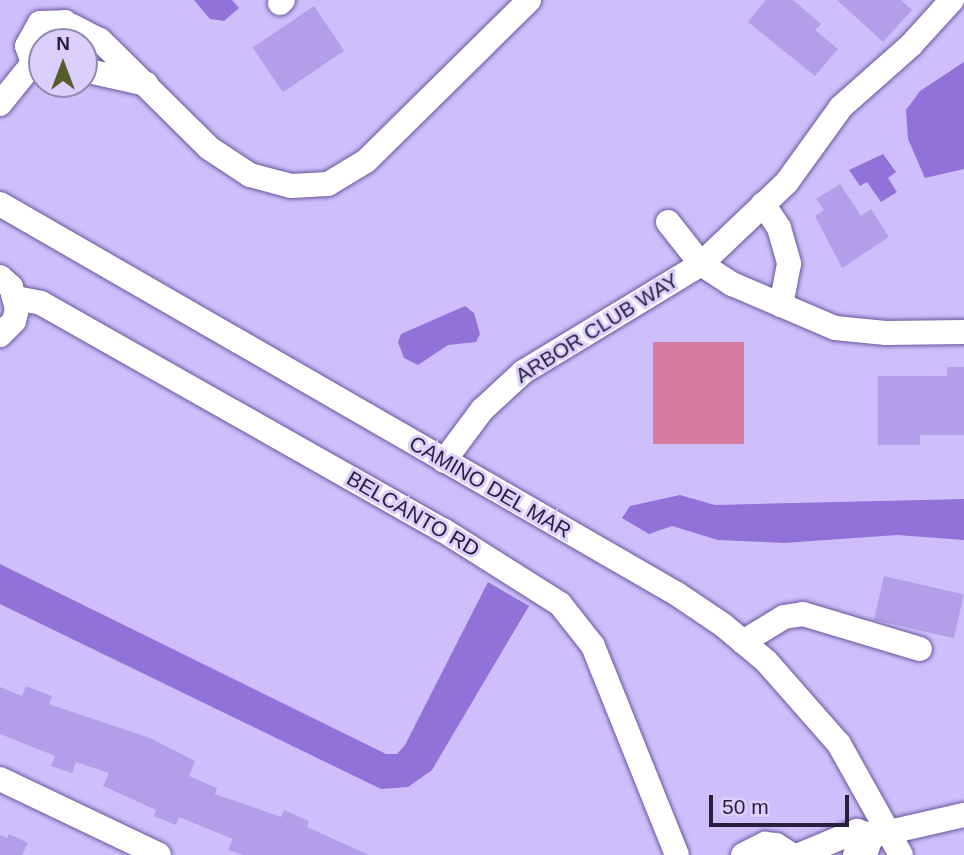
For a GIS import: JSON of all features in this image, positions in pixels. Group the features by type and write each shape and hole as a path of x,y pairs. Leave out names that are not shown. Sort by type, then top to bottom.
{"street":[{"path":"98,39 150,85 209,148 250,175 291,186 328,184 366,161 529,0"},
{"name":"ARBOR CLUB WAY","path":"444,461 482,410 523,372 701,264 787,182 841,107 911,45 952,0"},
{"path":"35,28 48,20 65,28"},
{"path":"98,73 150,85"},
{"path":"0,104 28,75"},
{"name":"CAMINO DEL MAR","path":"0,204 677,594 743,642 804,701 839,744 881,832 901,855"},
{"path":"764,204 779,228 789,264 781,305"},
{"path":"668,222 701,264"},
{"name":"ARBOR CLUB WAY","path":"701,264 732,284 843,329 886,334 964,332"},
{"path":"0,277 16,298 14,321 0,335"},
{"name":"BELCANTO RD","path":"16,298 41,303 443,530 560,604 575,618 593,646 677,855"},
{"path":"743,642 784,617 803,614 920,649"},
{"path":"0,779 159,855"},
{"path":"799,855 857,831 881,832 964,815"},
{"path":"855,855 866,851 881,832"},
{"path":"743,855 765,844 776,845 792,855"}],"shaded area":[{"path":"194,0 232,0 239,8 224,21 210,19"},
{"path":"964,62 964,169 925,178 908,139 906,110 920,91"},
{"path":"883,154 896,172 888,178 897,192 881,202 867,182 860,186 849,170"},
{"path":"465,306 474,313 480,334 476,342 448,345 418,365 404,358 398,342 401,334"},
{"path":"653,342 744,342 744,444 653,444"},
{"path":"680,495 715,505 964,499 964,540 897,535 784,543 718,540 672,526 649,534 622,518 630,506"},
{"path":"0,564 386,754 397,754 405,745 488,582 529,606 432,770 408,787 381,789 0,604"}],"building":[{"path":"766,0 793,0 821,24 815,30 838,49 815,76 748,22"},
{"path":"837,0 901,0 912,10 883,42"},
{"path":"314,6 344,51 283,92 253,47"},
{"path":"840,184 861,216 871,209 889,237 842,268 815,216 824,210 816,199"},
{"path":"947,367 964,367 964,435 920,435 920,445 878,445 878,376 947,376"},
{"path":"884,576 964,594 954,638 874,620"},
{"path":"26,686 52,696 49,704 150,738 195,761 189,776 217,788 215,794 281,817 284,810 309,821 307,827 369,855 243,855 228,850 233,839 179,817 176,825 154,816 156,810 103,786 109,773 76,762 72,773 51,766 55,756 0,734 0,687 22,696"},
{"path":"9,834 28,843 22,855 0,855 0,835 7,838"}]}
